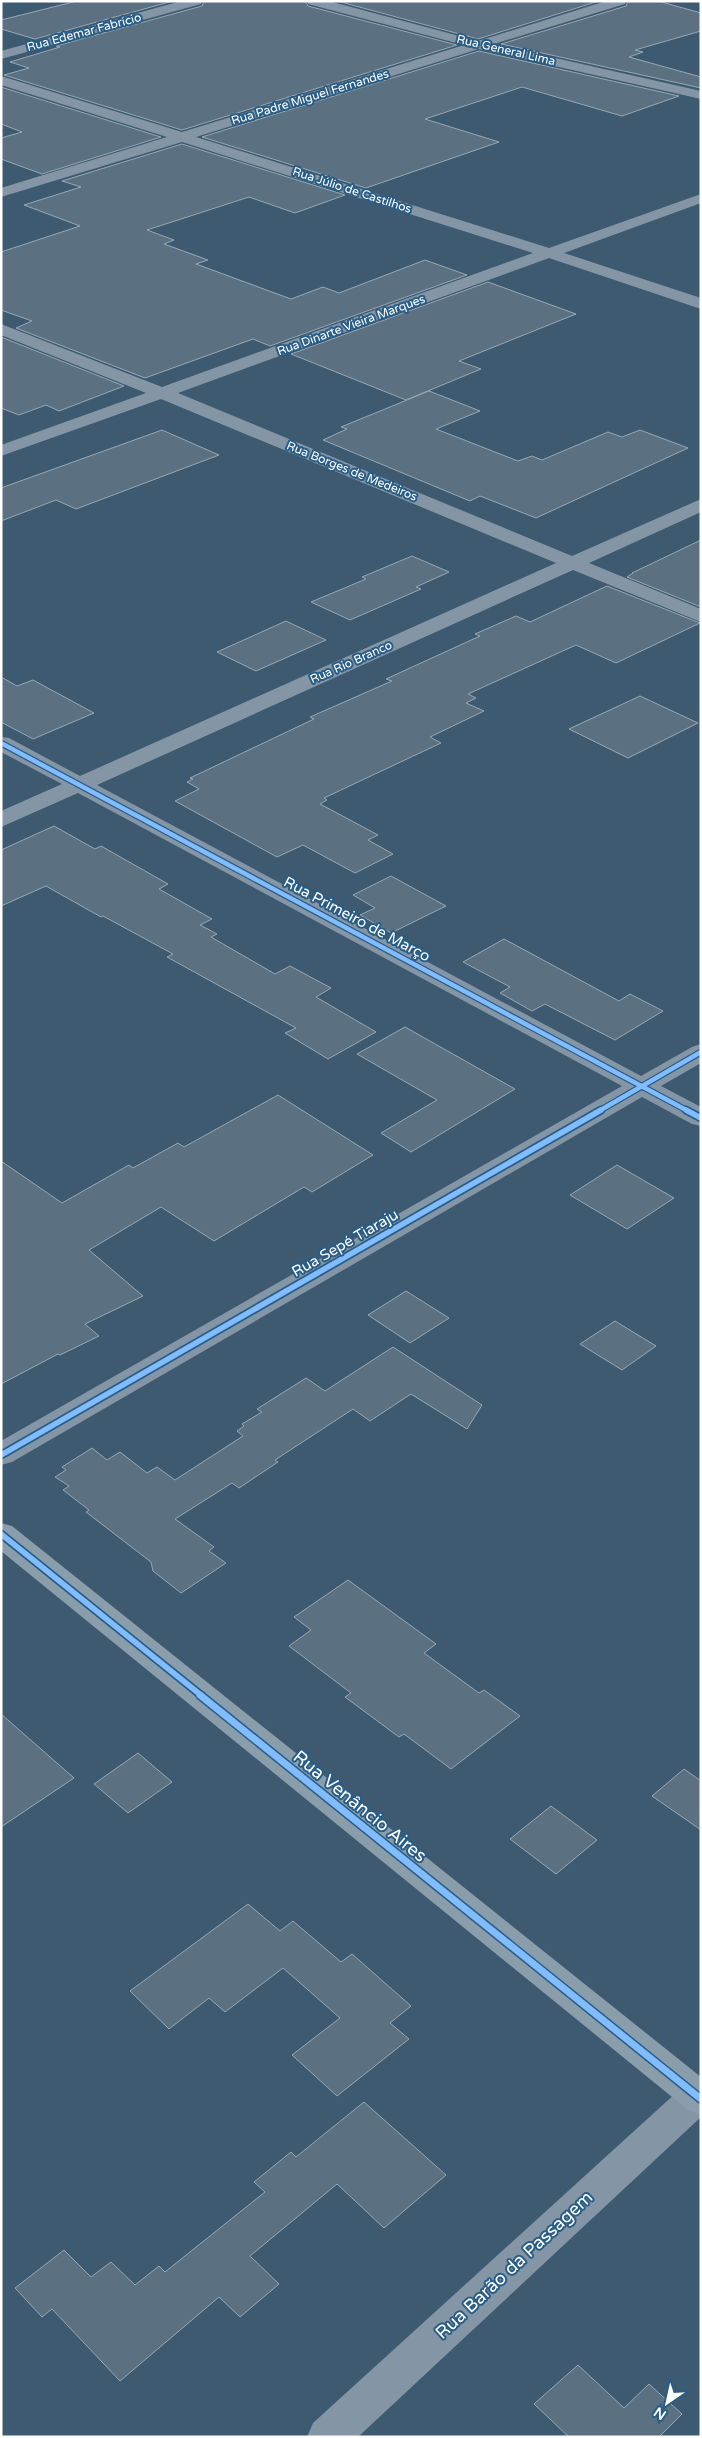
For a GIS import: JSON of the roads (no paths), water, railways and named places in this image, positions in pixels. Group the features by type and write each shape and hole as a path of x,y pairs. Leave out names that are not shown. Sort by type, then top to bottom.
{"street":[{"name":"Rua Edemar Fabrício","path":"1,55 196,1"},
{"name":"Rua General Lima","path":"313,1 479,45 701,95"},
{"name":"Rua Padre Miguel Fernandes","path":"1,193 620,1"},
{"name":"Rua Júlio de Castilhos","path":"1,80 549,253 701,304"},
{"name":"Rua Dinarte Vieira Marques","path":"1,451 701,198"},
{"name":"Rua Borges de Medeiros","path":"1,329 162,393 701,616"},
{"name":"Rua Rio Branco","path":"1,820 701,505"},
{"name":"Rua Primeiro de Março","path":"1,743 643,1085 701,1118"},
{"name":"Rua Sepé Tiaraju","path":"1,1456 701,1052"},
{"name":"Rua Venâncio Aires","path":"1,1534 700,2096"},
{"name":"Rua Barão da Passagem","path":"328,2437 700,2096"}]}
